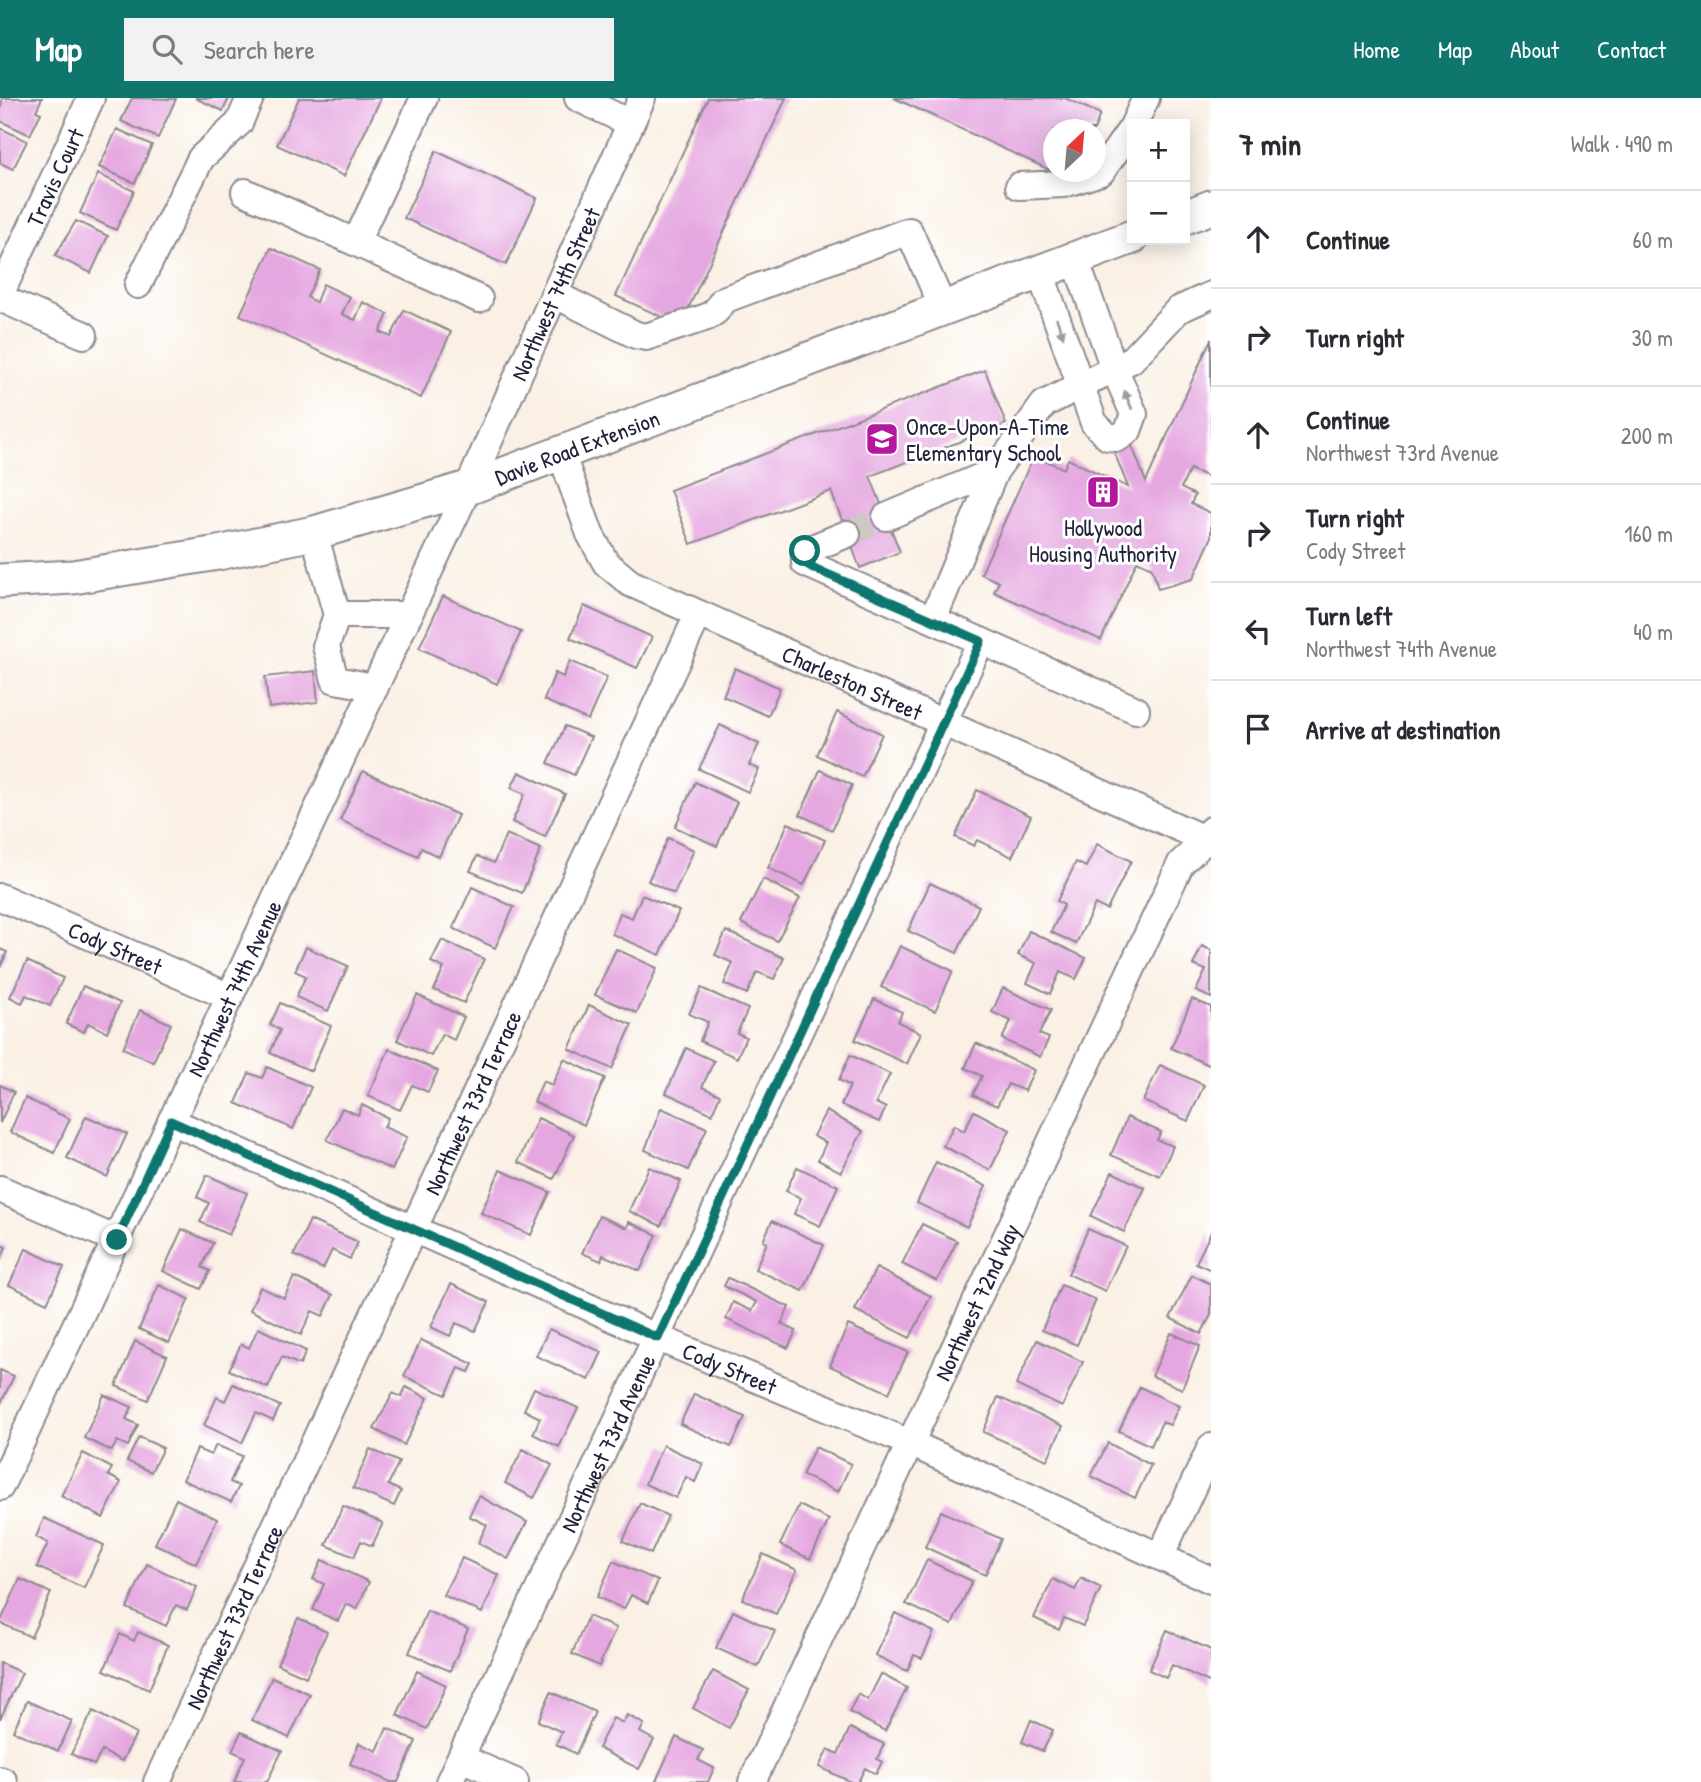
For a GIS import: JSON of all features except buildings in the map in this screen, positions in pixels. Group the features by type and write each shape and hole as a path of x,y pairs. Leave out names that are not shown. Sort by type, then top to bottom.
{"main road":[{"path":"1190,215 1211,208"},
{"name":"Davie Road Extension","path":"0,582 73,577 218,553 314,533 468,488 1127,239"}],"street":[{"name":"Travis Court","path":"0,297 91,98"},
{"path":"138,285 201,158 239,123 250,98"},
{"path":"356,243 424,98"},
{"path":"578,98 630,123"},
{"name":"Northwest 74th Street","path":"468,488 642,98"},
{"path":"1136,119 1146,98"},
{"path":"1019,186 1064,184 1101,172 1127,135"},
{"path":"245,192 479,299"},
{"path":"555,294 636,335 646,337 707,317 716,311 723,300 909,231 943,308"},
{"path":"1040,272 1099,431 1118,438 1128,431 1134,414 1114,369 1075,259"},
{"path":"933,620 995,471 1044,404 1131,360 1178,310 1211,295"},
{"path":"0,297 85,335"},
{"name":"Charleston Street","path":"561,453 590,534 606,563 630,583 943,724 1209,837"},
{"path":"886,517 995,471"},
{"name":"Northwest 74th Avenue","path":"0,1486 468,488"},
{"path":"314,533 337,615 326,646 335,680 375,687"},
{"path":"847,534 805,551 805,563 1136,709"},
{"path":"337,615 409,615"},
{"name":"Northwest 73rd Terrace","path":"157,1782 698,615"},
{"name":"Northwest 73rd Avenue","path":"450,1782 981,641"},
{"name":"Northwest 72nd Way","path":"752,1782 1181,863 1209,837"},
{"name":"Cody Street","path":"0,897 230,997"},
{"name":"Cody Street","path":"171,1121 658,1338 910,1443 1211,1580"},
{"path":"0,1189 117,1240"},
{"path":"1160,1557 1211,1447"},
{"path":"461,1758 515,1782"}],"tunnel":[{"path":"847,534 886,517"}],"place":[{"name":"Once-Upon-A-Time Elementary School","path":"882,439"},
{"name":"Hollywood Housing Authority","path":"1103,492"}],"route":[{"path":"117,1240 171,1121 658,1338 981,641 813,568 805,563 805,551"}]}
